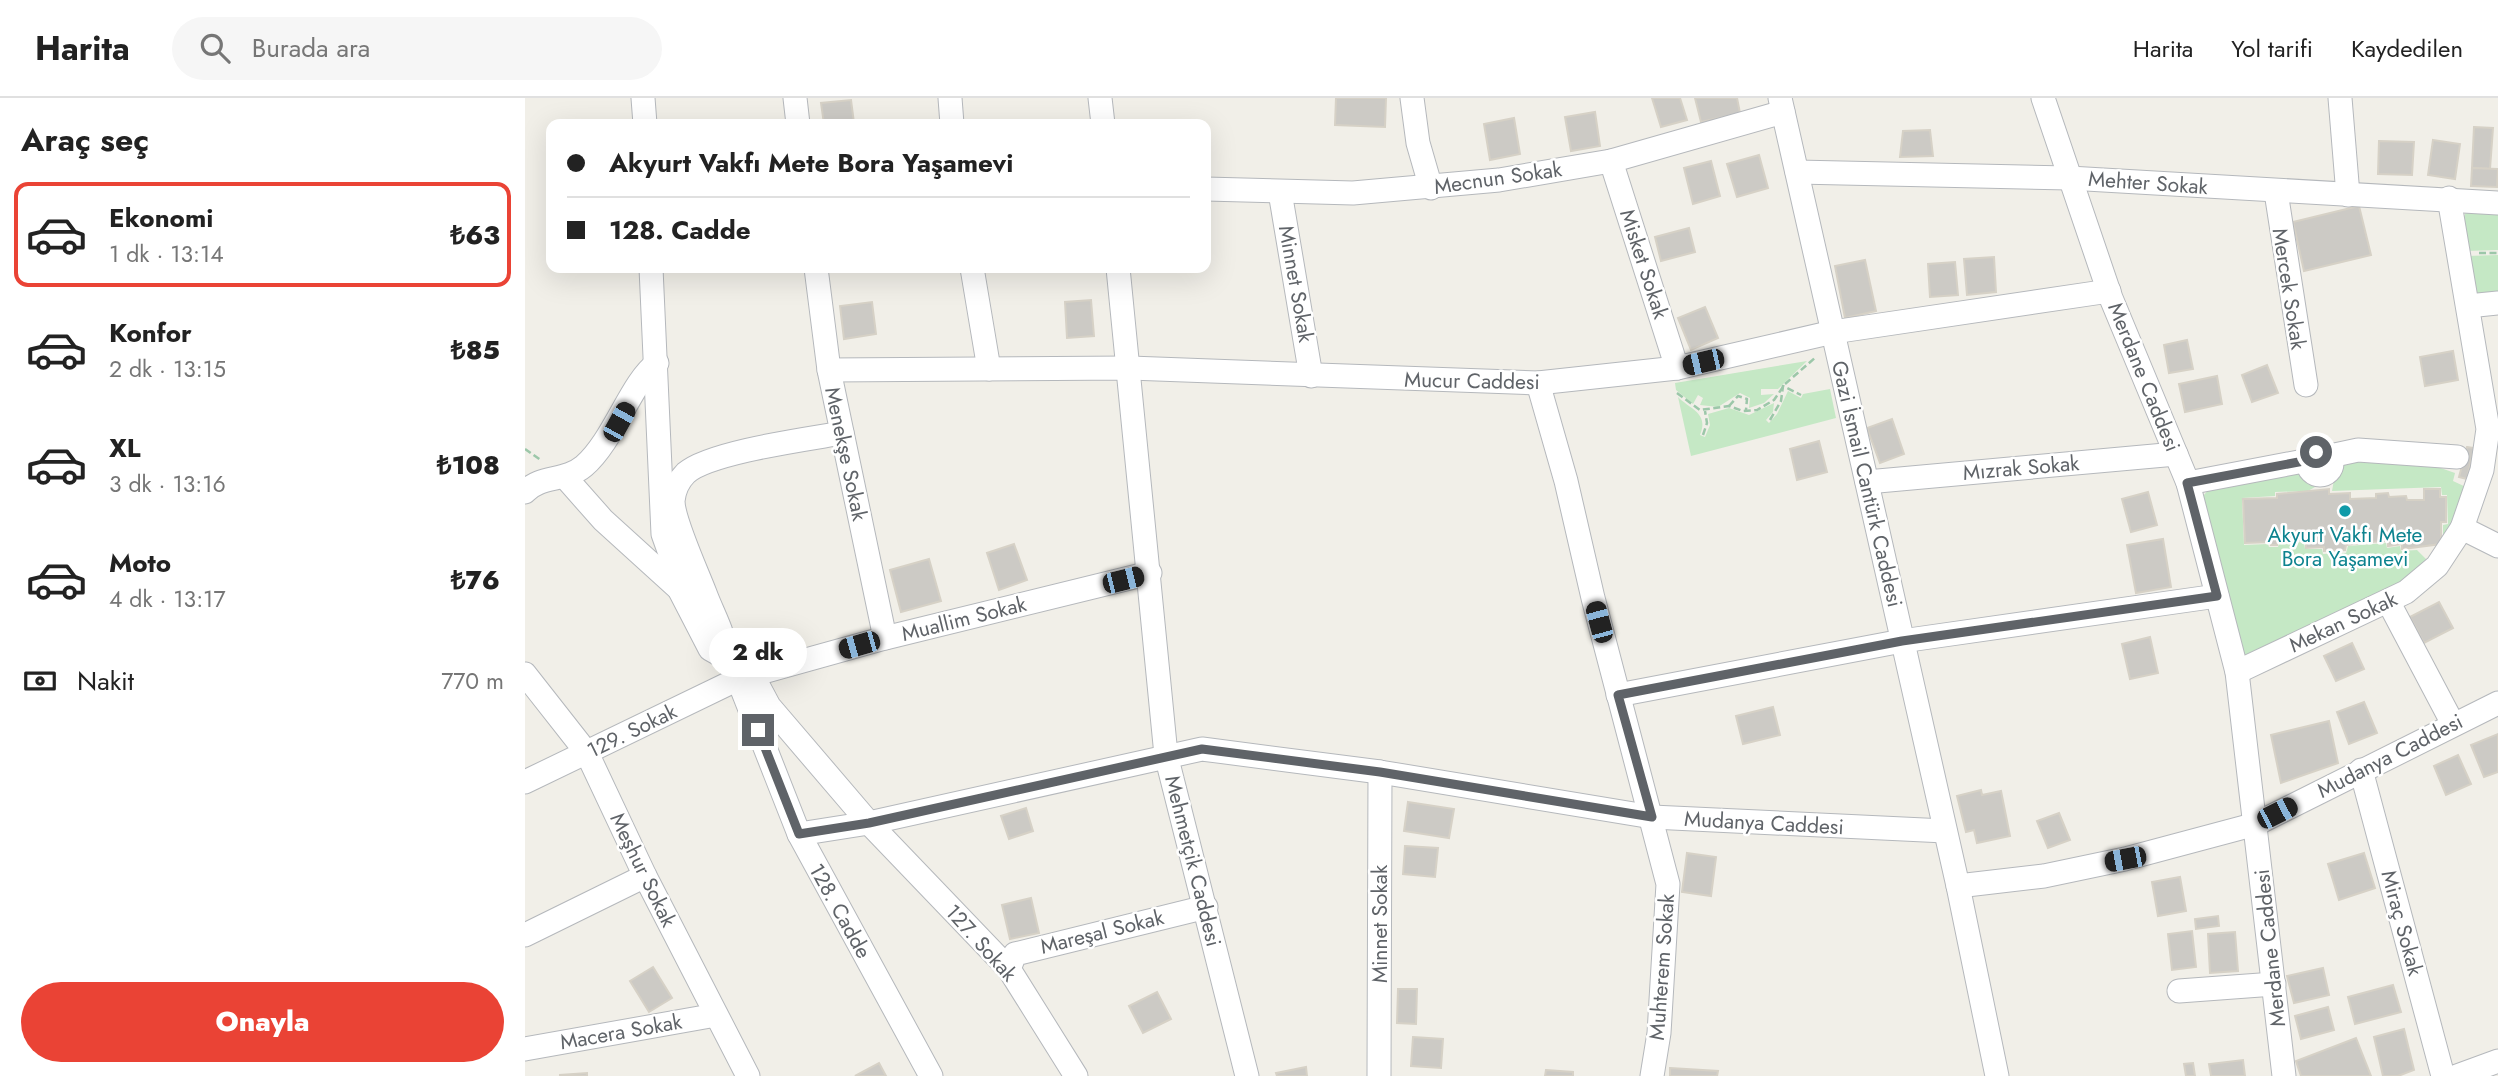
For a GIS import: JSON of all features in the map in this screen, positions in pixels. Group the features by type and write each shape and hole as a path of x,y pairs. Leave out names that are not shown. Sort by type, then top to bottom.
{"street":[{"path":"643,98 645,119"},
{"path":"795,98 797,119"},
{"path":"950,98 952,119"},
{"path":"1100,98 1102,119"},
{"path":"1412,98 1418,143 1431,188"},
{"name":"Merdane Caddesi","path":"2043,98 2109,291 2187,483 2237,672 2284,1076"},
{"path":"2340,98 2348,195"},
{"name":"Mecnun Sokak","path":"1211,189 1353,193 1431,188 1611,161 1781,105"},
{"name":"Gazi İsmail Cantürk Caddesi","path":"1781,105 1958,886 1997,1076"},
{"name":"Misket Sokak","path":"1611,161 1677,368"},
{"name":"Mehter Sokak","path":"1797,172 2069,178 2276,192 2449,198 2498,203"},
{"name":"Minnet Sokak","path":"1280,192 1311,376"},
{"name":"Mercek Sokak","path":"2276,192 2305,385"},
{"name":"Mekan Sokak","path":"2237,672 2388,601 2422,582 2437,566 2462,528 2482,470 2489,429 2449,198"},
{"path":"651,273 657,363 658,476 663,534 679,579 679,589"},
{"name":"Menekşe Sokak","path":"817,273 828,370 885,638"},
{"path":"973,273 989,369"},
{"name":"Mehmetçik Caddesi","path":"1119,273 1166,755 1247,1076"},
{"name":"Mucur Caddesi","path":"828,370 1130,368 1538,383 1677,368 1834,337 2109,291"},
{"path":"2467,306 2498,303"},
{"path":"525,492 534,482 565,477 583,466 619,422 647,370 657,363"},
{"name":"Muhterem Sokak","path":"1538,383 1566,481 1668,884 1659,1033 1652,1076"},
{"path":"726,658 726,641 673,504 676,485 688,471 712,461 770,445 842,433"},
{"path":"2187,483 2358,450 2457,457"},
{"name":"Mızrak Sokak","path":"1867,482 2176,454"},
{"name":"128. Cadde","path":"565,477 603,520 679,589 710,649 726,658 745,676 799,834 930,1076"},
{"path":"2462,528 2498,547"},
{"name":"Muallim Sokak","path":"745,676 885,638 1150,573"},
{"path":"1618,695 1902,641 2217,596"},
{"path":"2388,601 2453,724"},
{"name":"Meşhur Sokak","path":"525,674 587,753 645,876 748,1076"},
{"name":"129. Sokak","path":"525,782 745,676"},
{"name":"127. Sokak","path":"745,676 869,823 1009,969 1076,1076"},
{"name":"Mudanya Caddesi","path":"1958,886 2044,876 2207,840 2256,824 2498,703"},
{"name":"Mudanya Caddesi","path":"799,834 869,823 1202,749 1380,772 1652,817 1945,831"},
{"name":"Miraç Sokak","path":"2361,770 2443,1076"},
{"name":"Minnet Sokak","path":"1379,1076 1380,772"},
{"path":"525,935 645,876"},
{"name":"Mareşal Sokak","path":"1009,969 1015,954 1206,907"},
{"path":"2179,991 2274,984"},
{"name":"Macera Sokak","path":"525,1049 716,1015"},
{"path":"2457,1076 2498,1061"}],"path":[{"path":"1729,405 1746,411 1757,410 1771,402 1783,386 1834,337"},
{"path":"1783,386 1801,395"},
{"path":"1770,420 1781,401 1783,386"},
{"path":"1677,393 1687,403 1704,411 1729,405 1738,396 1743,396 1747,399 1746,411"},
{"path":"1703,435 1707,423 1704,411"}],"green space":[{"path":"2466,212 2498,212 2498,250 2466,251 2463,219"},
{"path":"2498,255 2498,298 2476,298 2467,256"},
{"path":"1807,361 1778,389 1761,389 1761,395 1774,394 1764,403 1749,408 1750,398 1740,393 1718,407 1700,405 1703,398 1698,395 1693,404 1676,390 1675,383"},
{"path":"1830,389 1836,418 1691,456 1678,397 1700,417 1700,435 1705,437 1710,425 1708,414 1729,408 1749,415 1774,403 1773,412 1766,420 1769,423 1777,414 1788,391 1801,398 1803,394"},
{"path":"2347,460 2432,465 2455,473 2453,481 2468,488 2443,547 2443,525 2448,524 2447,495 2442,495 2441,487 2332,491 2334,480"},
{"path":"2299,473 2315,487 2308,491 2275,492 2275,496 2242,498 2244,545 2268,544 2269,547 2278,547 2279,543 2304,542 2305,549 2322,549 2323,554 2346,553 2348,546 2386,543 2387,548 2400,546 2401,551 2417,550 2431,564 2418,576 2243,660 2203,496 2211,487"}],"building":[{"path":"1336,98 1386,98 1385,127 1335,125"},
{"path":"1652,98 1680,98 1687,120 1661,127"},
{"path":"1695,98 1737,98 1740,113 1701,122"},
{"path":"851,100 853,119 823,119 821,103"},
{"path":"1595,112 1600,146 1571,151 1565,117"},
{"path":"1514,118 1520,154 1490,160 1484,124"},
{"path":"2474,127 2493,128 2490,169 2472,168"},
{"path":"1930,130 1933,156 1900,157 1903,131"},
{"path":"2433,140 2460,144 2455,179 2428,175"},
{"path":"2379,141 2414,142 2412,175 2378,174"},
{"path":"1759,155 1768,188 1737,197 1727,164"},
{"path":"1711,161 1720,196 1693,204 1684,168"},
{"path":"2472,168 2498,169 2497,187 2471,186"},
{"path":"2359,206 2371,255 2304,271 2293,222"},
{"path":"1689,228 1695,252 1661,261 1655,237"},
{"path":"1994,257 1996,292 1967,295 1964,259"},
{"path":"1865,260 1876,311 1845,318 1835,266"},
{"path":"1955,262 1958,295 1930,297 1928,264"},
{"path":"1091,300 1094,336 1067,338 1065,302"},
{"path":"872,302 876,334 844,339 840,306"},
{"path":"1705,307 1718,338 1691,350 1678,318"},
{"path":"2187,340 2193,369 2169,373 2164,345"},
{"path":"2453,351 2458,380 2425,386 2420,357"},
{"path":"2267,365 2278,393 2252,402 2242,375"},
{"path":"2217,376 2222,404 2185,412 2179,384"},
{"path":"1892,419 1904,454 1880,463 1867,428"},
{"path":"1819,441 1827,472 1797,480 1790,449"},
{"path":"2467,447 2474,448 2467,479 2459,477"},
{"name":"Akyurt Vakfı Mete Bora Yaşamevi","path":"2329,489 2329,494 2350,493 2350,499 2376,498 2376,494 2388,493 2389,497 2406,496 2407,500 2424,500 2424,489 2440,489 2440,497 2446,497 2446,522 2441,522 2441,544 2402,549 2402,544 2388,546 2388,541 2369,542 2368,538 2362,539 2363,543 2346,545 2345,550 2324,551 2324,547 2306,548 2306,540 2277,541 2277,545 2271,545 2271,542 2245,543 2243,499 2277,498 2277,494"},
{"path":"2148,492 2157,525 2131,532 2122,499"},
{"path":"2163,539 2171,587 2136,593 2127,545"},
{"path":"1014,544 1027,580 999,590 987,553"},
{"path":"929,559 941,601 901,612 890,570"},
{"path":"2439,602 2453,628 2424,643 2410,617"},
{"path":"2150,637 2158,673 2130,679 2122,644"},
{"path":"2352,643 2364,669 2336,681 2324,656"},
{"path":"2364,702 2377,733 2349,744 2337,712"},
{"path":"1773,707 1780,735 1743,744 1736,716"},
{"path":"2329,721 2338,763 2281,783 2271,735"},
{"path":"2498,734 2498,772 2484,777 2471,745"},
{"path":"2458,755 2471,784 2446,795 2434,766"},
{"path":"1981,790 1982,795 2001,791 2010,836 1977,843 1974,830 1966,832 1957,796"},
{"path":"1408,802 1454,809 1449,838 1404,831"},
{"path":"1026,808 1033,831 1009,839 1001,816"},
{"path":"2059,813 2070,840 2048,848 2037,821"},
{"path":"1405,846 1438,848 1435,877 1403,874"},
{"path":"1687,853 1716,857 1711,896 1682,892"},
{"path":"2364,853 2375,888 2339,900 2328,864"},
{"path":"2180,877 2186,911 2158,916 2152,882"},
{"path":"1031,898 1039,933 1010,939 1002,905"},
{"path":"2218,916 2219,926 2196,929 2195,919"},
{"path":"2192,931 2196,967 2172,970 2168,934"},
{"path":"2235,932 2238,971 2210,973 2208,934"},
{"path":"653,967 672,998 649,1012 630,981"},
{"path":"2323,968 2329,995 2294,1003 2287,976"},
{"path":"2393,985 2401,1012 2355,1024 2348,997"},
{"path":"1398,989 1417,989 1416,1024 1397,1023"},
{"path":"1157,992 1171,1019 1143,1033 1129,1006"},
{"path":"2328,1007 2334,1030 2301,1039 2295,1016"},
{"path":"2404,1029 2414,1070 2398,1076 2383,1076 2374,1037"},
{"path":"1413,1037 1443,1039 1441,1068 1411,1066"},
{"path":"2356,1038 2371,1076 2301,1076 2296,1061"},
{"path":"2243,1060 2245,1076 2211,1076 2209,1064"},
{"path":"879,1063 886,1076 855,1076"},
{"path":"2193,1063 2195,1076 2186,1076 2184,1064"},
{"path":"1306,1067 1307,1076 1277,1076 1276,1073"},
{"path":"1670,1068 1718,1071 1717,1076 1670,1076"},
{"path":"1546,1070 1573,1072 1573,1076 1545,1076"},
{"path":"587,1073 587,1076 560,1076 560,1075"}],"place":[{"name":"Akyurt Vakfı Mete Bora Yaşamevi","path":"2345,511"}],"route":[{"path":"758,730 799,834 869,823 1202,749 1380,772 1652,817 1618,695 1902,641 2217,596 2187,483 2309,460 2316,452"}]}
